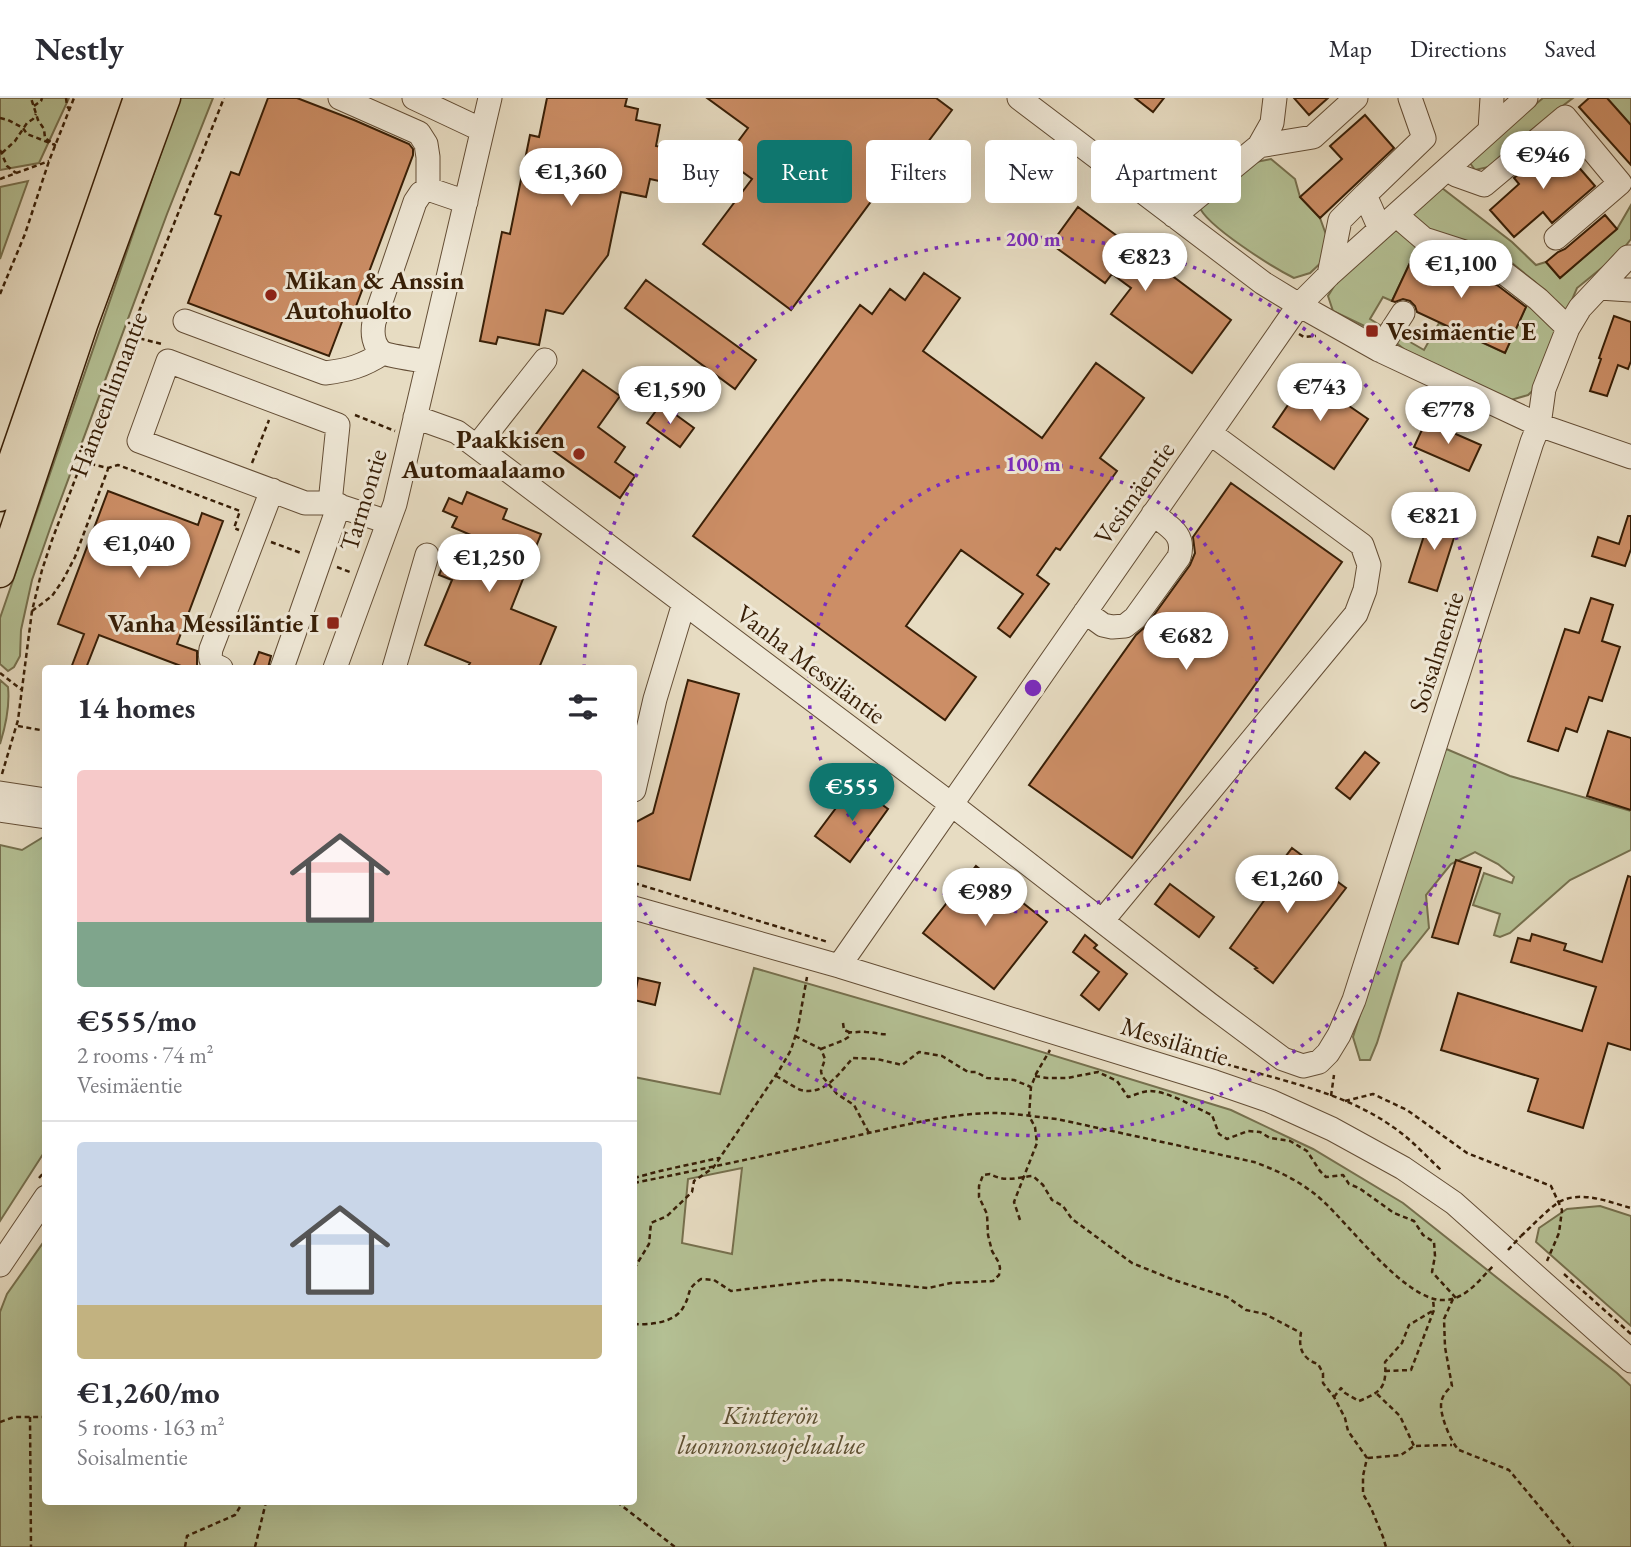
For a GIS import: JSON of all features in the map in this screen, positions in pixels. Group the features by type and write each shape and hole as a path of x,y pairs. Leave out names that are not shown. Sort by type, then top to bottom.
{"main road":[{"path":"0,497 138,98"},
{"name":"Hämeenlinnantie","path":"0,573 83,325 166,98"}],"street":[{"path":"340,98 419,133 426,144 428,189"},
{"path":"414,98 482,130"},
{"name":"Tarmontie","path":"336,665 395,504 490,98"},
{"path":"1018,98 1263,282 1299,305 1379,350 1539,425 1631,457"},
{"path":"1174,216 1259,146 1272,123 1275,98"},
{"path":"1259,146 1313,136 1356,98"},
{"path":"1329,275 1340,220 1424,138 1410,98"},
{"path":"1490,130 1492,98"},
{"name":"Vesimäentie","path":"839,966 1299,305 1526,98"},
{"path":"1450,167 1456,175 1484,185 1565,117 1620,183 1556,238"},
{"path":"428,362 383,353 372,333 374,322 415,202 421,193 428,189 466,202"},
{"path":"1365,195 1388,222 1424,239 1486,260 1538,299 1568,328"},
{"name":"Soisalmentie","path":"1303,1066 1318,1062 1328,1053 1354,1000 1539,425 1544,389 1568,328 1580,307 1630,256"},
{"path":"1599,288 1631,290"},
{"path":"1379,350 1403,313"},
{"path":"185,321 326,373 365,365 383,353"},
{"path":"477,446 545,360"},
{"path":"283,665 335,504 338,425 168,361 139,441 305,503 335,504 388,522"},
{"name":"Vanha Messiläntie","path":"415,417 457,432 477,446 951,804 1209,1004 1283,1059 1303,1066"},
{"path":"1103,920 1356,614 1365,590 1369,565 1362,545 1210,433"},
{"path":"216,665 210,659 211,649 272,490"},
{"path":"1085,612 1102,625 1125,626 1135,618 1179,557 1182,548 1180,539 1175,531 1153,514"},
{"path":"395,665 427,555"},
{"path":"637,762 640,735 655,699 684,603"},
{"path":"0,793 42,799"},
{"path":"0,810 42,816"},
{"name":"Messiläntie","path":"637,909 839,966 1215,1082 1270,1101 1332,1129 1403,1168 1454,1203 1631,1361"},
{"path":"0,1265 42,1203"}],"path":[{"path":"31,98 45,138 55,145"},
{"path":"34,106 41,98"},
{"path":"66,98 69,109"},
{"path":"0,294 25,234 49,161 74,98"},
{"name":"Hämeenlinnantie","path":"0,778 17,726 32,611 42,570 140,309 224,98"},
{"path":"16,174 7,166 1,152 15,141 36,113"},
{"path":"0,118 23,128 27,134 55,145"},
{"path":"0,179 49,161"},
{"path":"235,509 276,401"},
{"path":"82,462 108,468 118,465 240,511 234,528 353,573"},
{"path":"32,611 55,592 75,557 108,468"},
{"path":"0,673 22,690"},
{"path":"17,726 42,731"},
{"path":"637,1264 649,1244 651,1223 667,1216 692,1192 694,1181 713,1168 791,1050 810,959"},
{"path":"843,1023 844,1030 849,1032 889,1034"},
{"path":"821,1049 844,1040 850,1036 849,1032"},
{"path":"1020,1220 1014,1202 1037,1143 1035,1127 1029,1116 1031,1087 1057,1034"},
{"path":"795,1036 821,1049 825,1059 822,1076 846,1101 855,1105 869,1133"},
{"path":"775,1076 800,1090 814,1091 829,1085 853,1058 877,1059 902,1065 919,1052 942,1056 968,1072 1014,1080 1031,1087"},
{"path":"1035,1076 1067,1078 1098,1072 1117,1081 1128,1097 1150,1091 1194,1105 1212,1115 1219,1134 1227,1139 1248,1131 1290,1141 1307,1152 1326,1177 1343,1175 1349,1184 1394,1213 1414,1221 1423,1236 1434,1242 1432,1272 1455,1298"},
{"path":"1345,1101 1373,1094 1391,1101 1467,1153 1551,1186 1562,1210 1560,1227 1547,1262"},
{"path":"637,1180 713,1168 946,1118 993,1113 1029,1116 1057,1119 1254,1162 1284,1173 1322,1200 1407,1284 1433,1299 1443,1301 1465,1294 1496,1263"},
{"path":"637,1179 719,1158"},
{"path":"637,1324 655,1323 674,1317 684,1307 689,1288 701,1279 714,1280 731,1291 823,1280 928,1288 951,1283 993,1281 999,1275 1000,1268 992,1251 987,1214 979,1197 983,1175 990,1174 1000,1179 1033,1176 1072,1219 1132,1263 1227,1297 1246,1310 1265,1314 1301,1334 1299,1342 1304,1356 1318,1364 1323,1383 1345,1418 1348,1431 1367,1458 1363,1494 1385,1547"},
{"path":"1507,1250 1559,1202 1579,1197 1594,1198 1631,1208"},
{"path":"1452,1445 1441,1407 1444,1392 1452,1386 1445,1348 1444,1319 1455,1298"},
{"path":"1385,1371 1411,1370 1434,1310 1433,1299"},
{"path":"1334,1397 1342,1388 1345,1393 1359,1401 1377,1394 1384,1382 1385,1362 1402,1343 1409,1325 1434,1310"},
{"path":"1377,1394 1400,1416 1414,1446"},
{"path":"0,1422 14,1417 42,1417"},
{"path":"30,1417 31,1547"},
{"path":"1367,1458 1401,1455 1414,1446 1452,1445 1509,1470 1573,1547"},
{"path":"185,1547 187,1536 235,1515 241,1505"},
{"path":"255,1547 265,1505"},
{"path":"621,1505 675,1547"}],"green space":[{"path":"0,98 69,98 39,163 0,170"},
{"path":"180,98 213,98 52,523 32,580 21,630 20,656 14,667 8,671 0,664 0,618"},
{"path":"1543,98 1573,98 1493,166 1475,170 1470,163 1476,154"},
{"path":"1607,98 1631,98 1631,125"},
{"path":"1271,159 1295,179 1300,197 1320,218 1328,240 1326,258 1310,273 1294,278 1257,256 1214,224 1199,206 1203,203 1241,203 1241,171 1251,163"},
{"path":"28,181 0,259 0,187"},
{"path":"1442,188 1512,242 1536,265 1546,262 1560,278 1617,229 1631,205 1631,239 1620,253 1577,288 1565,316 1535,282 1501,254 1477,242 1458,242 1424,232 1409,218"},
{"path":"1398,228 1417,248 1392,301 1383,297 1370,319 1383,327 1379,333 1333,311 1328,296 1336,283"},
{"path":"1529,300 1558,331 1540,384 1528,395 1511,400 1405,350 1394,341 1398,335 1424,350 1439,323 1505,353"},
{"path":"0,680 8,687 8,694 7,716 0,744"},
{"path":"1444,748 1510,776 1631,811 1631,850 1570,880 1510,933 1500,937 1494,935 1500,914 1473,905 1484,873 1512,883 1514,877 1498,864 1475,852 1451,864 1426,895 1429,928 1402,962 1370,1060 1360,1060 1353,1037"},
{"path":"42,838 42,1156 0,1221 0,845 22,850"},
{"name":"Kintterön luonnonsuojelualue","path":"754,968 1231,1110 1313,1149 1403,1203 1631,1386 1631,1547 0,1547 0,1312 7,1294 42,1244 42,1505 637,1505 637,1078 720,1094","holes":["742,1168 732,1254 682,1243 688,1179"]},
{"path":"1600,1206 1631,1216 1631,1326 1536,1242 1539,1228 1567,1209"}],"building":[{"path":"268,98 297,98 409,144 413,149 355,309 348,306 329,356 188,303 221,216 215,214 231,172 239,175"},
{"path":"547,98 627,98 625,106 638,109 636,120 660,125 656,146 658,181 650,179 646,197 621,192 608,255 563,314 546,310 539,345 498,337 496,344 480,341 502,232 510,234 530,135 539,137"},
{"path":"707,98 936,98 952,110 929,140 866,140 866,203 870,203 791,310 703,244 734,203 743,203 743,191 752,179 743,172 743,140 739,140 748,128"},
{"path":"1135,98 1164,98 1153,112"},
{"path":"1294,98 1328,98 1309,115"},
{"path":"1589,98 1607,98 1631,125 1631,165 1579,107"},
{"path":"1365,115 1394,148 1320,218 1300,197 1342,159 1330,146"},
{"path":"1557,142 1595,186 1552,223 1543,212 1514,237 1490,210 1519,184 1514,178"},
{"path":"1078,207 1132,247 1122,260 1141,273 1151,260 1231,320 1192,373 1111,314 1131,288 1112,274 1105,283 1051,244"},
{"path":"1605,215 1617,229 1560,278 1546,262"},
{"path":"1416,250 1479,272 1526,307 1505,353 1417,312 1410,301 1392,301"},
{"path":"924,273 960,298 923,351 1042,438 1096,363 1144,398 1100,458 1117,471 1060,550 1056,548 1037,575 1049,584 1010,637 998,628 1023,594 961,550 906,626 976,677 945,720 693,536 860,305 872,314 890,289 905,300"},
{"path":"646,280 756,360 735,389 625,308"},
{"path":"1614,316 1631,322 1631,361 1628,369 1618,365 1607,396 1590,391"},
{"path":"583,370 620,396 598,427 625,447 615,462 635,476 620,498 534,437"},
{"path":"1307,377 1368,419 1334,469 1273,427"},
{"path":"661,404 694,428 680,447 647,423"},
{"path":"1426,421 1481,445 1469,471 1414,447"},
{"path":"1231,483 1342,562 1132,858 1029,785 1136,635 1146,626 1190,565 1195,553 1193,537"},
{"path":"108,491 198,525 202,513 223,521 177,644 197,651 197,665 178,665 99,635 87,665 72,665 84,634 58,624"},
{"path":"467,492 507,509 503,519 541,534 511,609 556,627 540,665 469,665 470,663 425,645 452,580 439,575 449,551 483,565 492,544 452,527 457,517 443,511 449,498 462,504"},
{"path":"1431,514 1459,522 1437,591 1409,582"},
{"path":"1628,516 1631,516 1631,549 1625,566 1592,556 1598,537 1619,544"},
{"path":"1591,598 1613,605 1602,641 1620,647 1602,701 1589,697 1577,732 1566,728 1558,751 1528,741 1565,629 1579,633"},
{"path":"259,652 271,656 269,665 254,665"},
{"path":"688,680 739,694 690,880 637,866 637,821 653,813"},
{"path":"1608,731 1631,738 1631,810 1587,796"},
{"path":"1365,752 1379,763 1350,799 1336,788"},
{"path":"854,784 888,809 850,862 815,836"},
{"path":"1292,848 1346,888 1273,983 1230,948 1271,891 1264,885"},
{"path":"1456,860 1481,868 1458,944 1432,937"},
{"path":"976,866 1047,922 994,989 923,933"},
{"path":"1628,876 1631,877 1631,1050 1608,1043 1583,1128 1528,1111 1538,1079 1441,1050 1458,993 1582,1031 1596,987 1511,962 1518,938 1530,941 1532,934 1566,944 1564,950 1602,962"},
{"path":"1170,884 1214,917 1199,937 1155,904"},
{"path":"1085,935 1097,945 1094,948 1127,974 1099,1010 1081,995 1099,972 1073,952"},
{"path":"638,978 660,983 655,1005 637,1001"}],"place":[{"name":"Mikan & Anssin Autohuolto","path":"271,295"},
{"name":"Vesimäentie E","path":"1372,331"},
{"name":"Paakkisen Automaalaamo","path":"579,454"},
{"name":"Vanha Messiläntie I","path":"333,623"}]}
